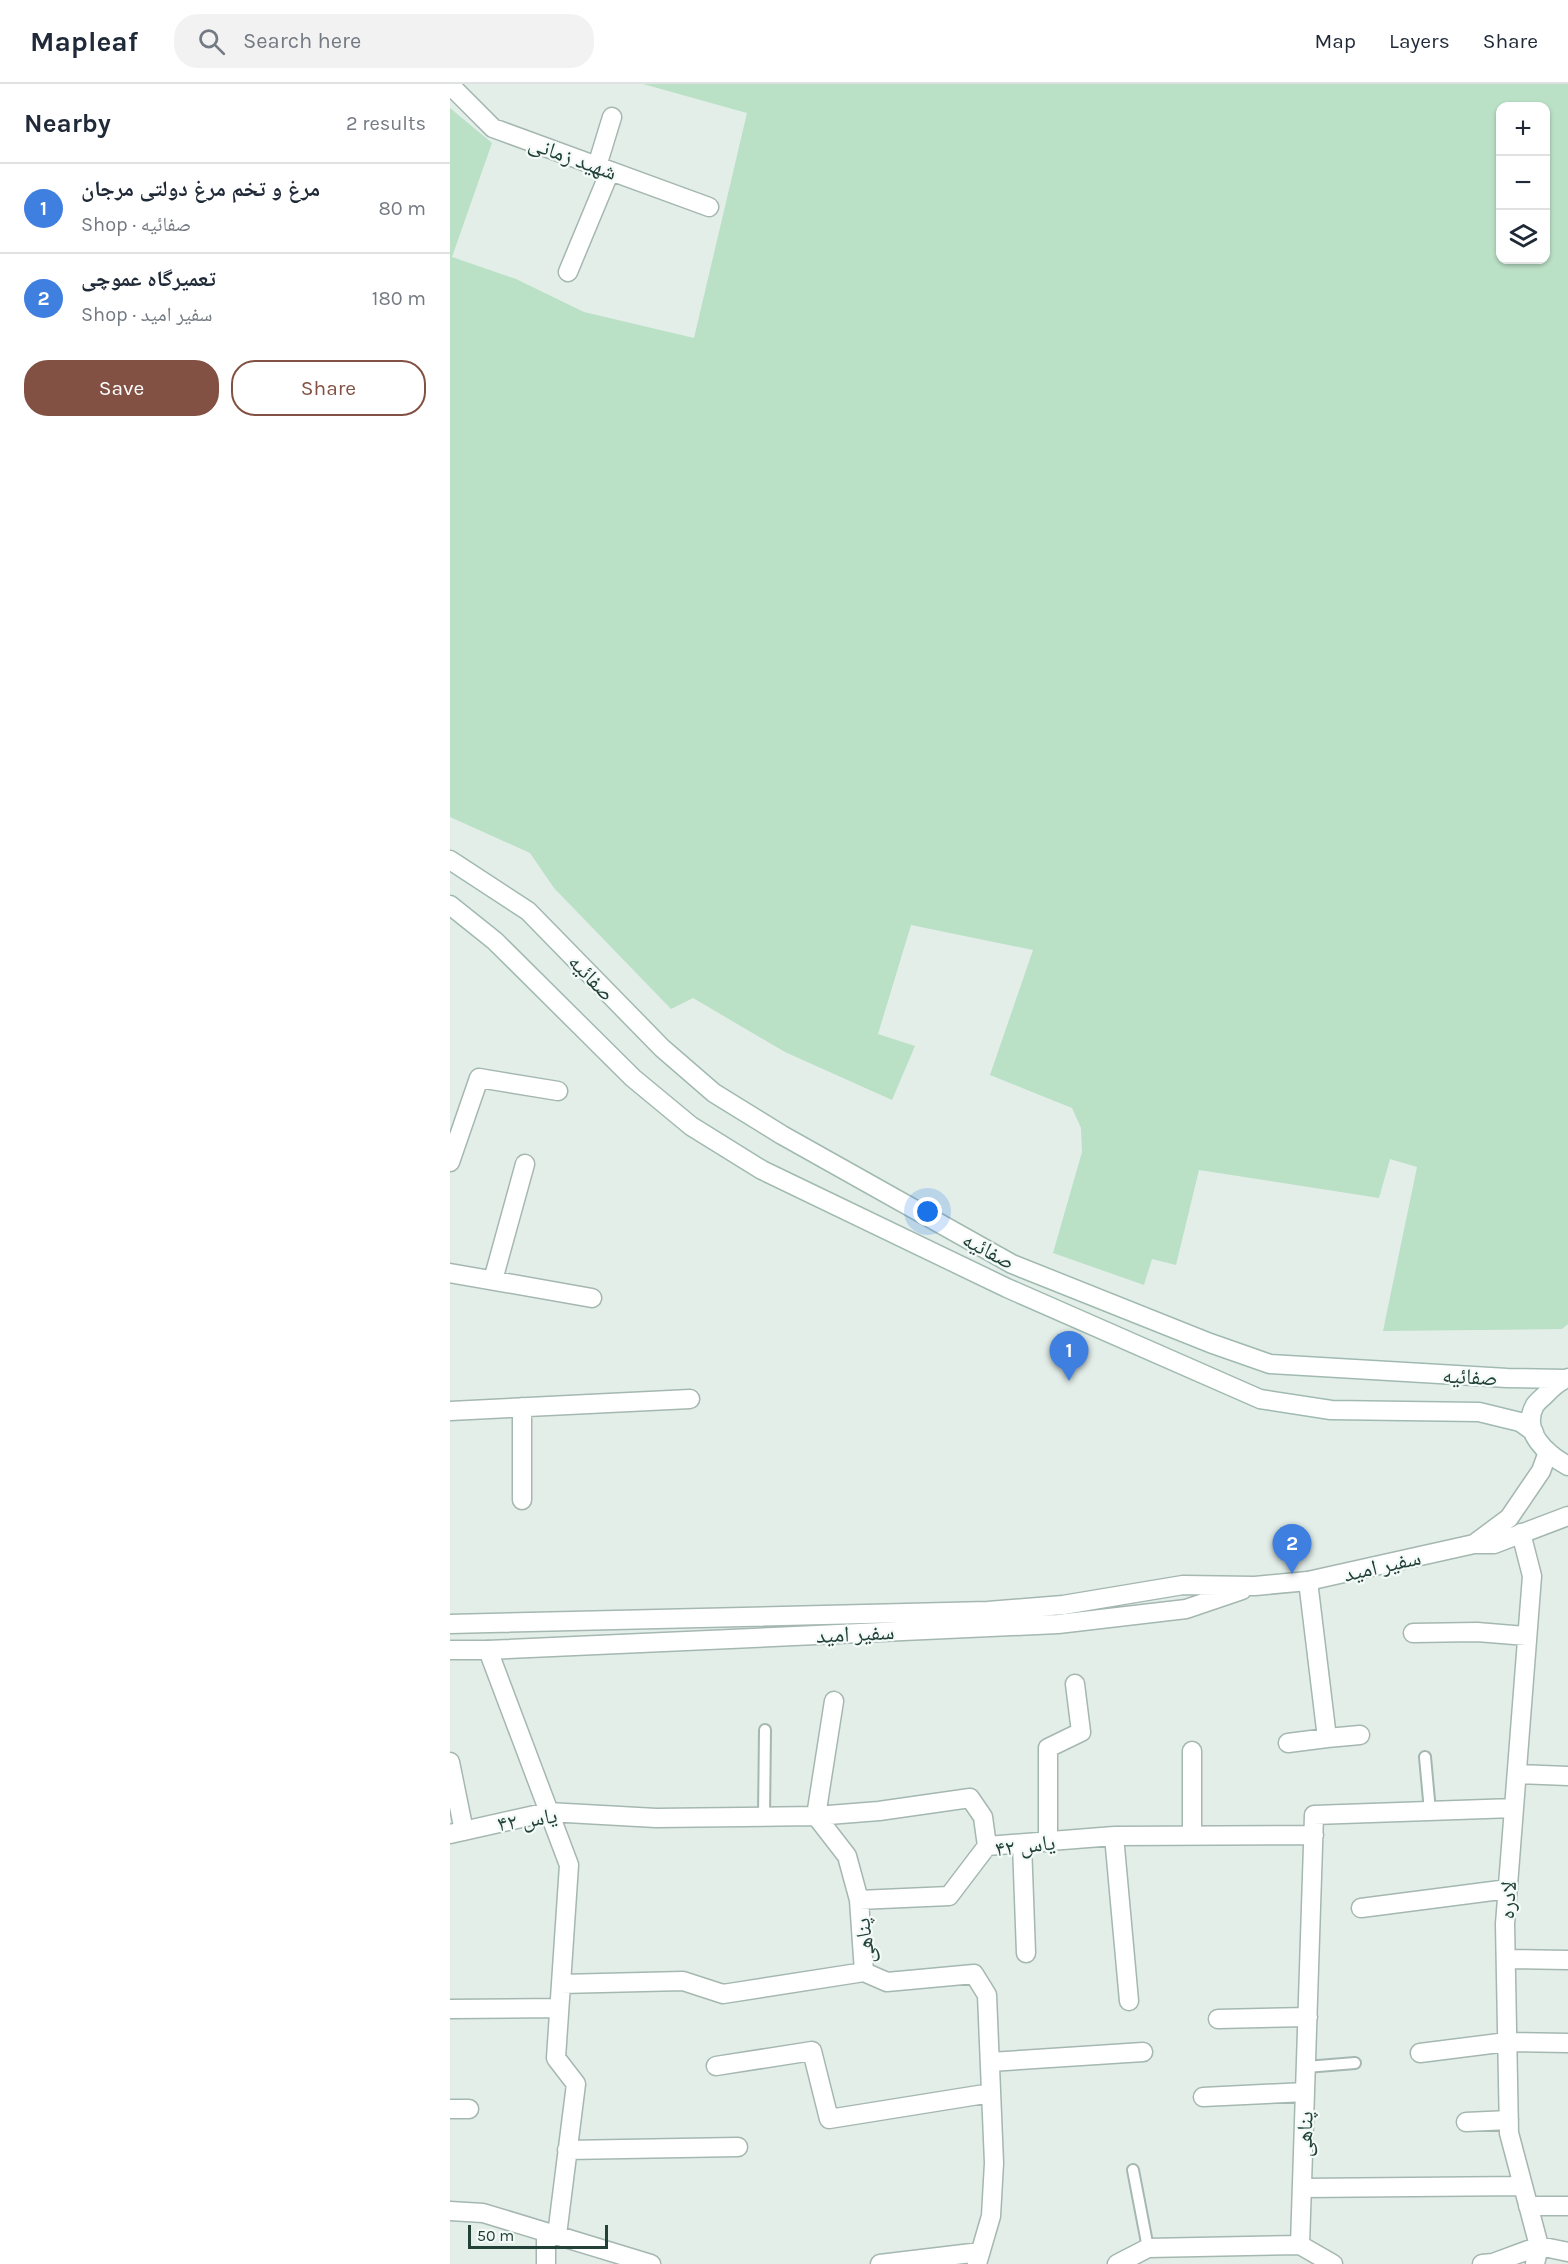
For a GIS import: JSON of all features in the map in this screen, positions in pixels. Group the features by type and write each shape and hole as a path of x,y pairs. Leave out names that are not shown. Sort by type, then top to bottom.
{"street":[{"name":"شهید زمانی","path":"451,84 493,128 710,207"},
{"path":"568,272 603,168 612,117"},
{"name":"صفائیه","path":"450,860 528,911 662,1048 714,1093 782,1135 1012,1264 1210,1343 1270,1364 1507,1378 1566,1379"},
{"name":"صفائیه","path":"450,905 495,941 633,1078 691,1126 762,1170 1007,1288 1260,1399 1331,1410 1479,1412 1520,1422 1534,1432"},
{"path":"450,1162 479,1078 558,1091"},
{"path":"493,1280 525,1164"},
{"path":"450,1273 592,1298"},
{"path":"1566,1379 1558,1382 1535,1406 1531,1426 1540,1446 1568,1466"},
{"path":"450,1411 690,1399"},
{"path":"522,1407 522,1500"},
{"path":"1473,1544 1509,1518 1541,1471 1548,1452"},
{"name":"سفیر امید","path":"450,1624 987,1611 1064,1605 1183,1585 1255,1586 1308,1581 1473,1544 1494,1544 1568,1515"},
{"name":"لادره","path":"1521,1533 1532,1576 1505,1924 1509,2133 1528,2206 1537,2255"},
{"path":"1308,1581 1327,1738"},
{"name":"سفیر امید","path":"450,1650 1058,1624 1186,1609 1255,1586"},
{"path":"1413,1633 1477,1632 1527,1636"},
{"path":"488,1650 569,1865 556,2058 576,2084 567,2150 546,2264"},
{"path":"1047,1842 1048,1748 1081,1732 1075,1684"},
{"path":"834,1701 816,1816 847,1856 860,1900"},
{"path":"1288,1743 1360,1735"},
{"path":"1192,1751 1192,1836"},
{"path":"450,1762 457,1832"},
{"path":"1517,1774 1568,1776"},
{"name":"یاس ۴۲","path":"457,1832 548,1812 656,1818 816,1816 879,1811 970,1798 983,1817 987,1846 949,1896 860,1900"},
{"path":"1314,1835 1314,1815 1514,1808"},
{"name":"یاس ۴۲","path":"987,1846 1114,1836 1314,1835"},
{"name":"پناهی","path":"1300,2245 1314,1835"},
{"path":"1114,1836 1129,2001"},
{"path":"1022,1844 1026,1953"},
{"path":"1361,1908 1508,1889"},
{"name":"پناهی","path":"860,1900 864,1972 887,1982 974,1974 987,1995 994,2163 991,2216 978,2258"},
{"path":"1506,1959 1568,1960"},
{"path":"561,1984 683,1981 723,1994 864,1972"},
{"path":"450,2009 559,2008"},
{"path":"1218,2019 1308,2017"},
{"path":"1420,2053 1508,2043 1568,2043"},
{"path":"716,2066 813,2051 829,2119 991,2093"},
{"path":"990,2062 1143,2052"},
{"path":"1203,2097 1305,2092"},
{"path":"450,2109 469,2109"},
{"path":"1467,2122 1509,2120"},
{"path":"567,2150 738,2147"},
{"path":"1302,2188 1523,2186"},
{"path":"1528,2206 1568,2206"},
{"path":"450,2211 483,2214 651,2264"},
{"path":"1118,2264 1148,2248 1300,2245 1333,2264"},
{"path":"1482,2264 1568,2252"},
{"path":"880,2264 978,2258"}],"lane":[{"path":"764,1817 765,1730"},
{"path":"1425,1757 1430,1811"},
{"path":"1306,2067 1355,2063"},
{"path":"1133,2170 1148,2248"}],"green space":[{"path":"643,84 1568,84 1568,1324 1562,1329 1383,1331 1417,1167 1390,1159 1379,1198 1199,1170 1176,1265 1152,1259 1144,1285 1053,1253 1082,1152 1081,1128 1072,1108 990,1075 1033,950 911,925 878,1034 915,1046 892,1100 785,1052 693,998 671,1009 554,888 530,853 450,817 450,108 492,143 452,257 516,279 584,312 694,338 747,113"}],"place":[{"name":"مرغ و تخم مرغ دولتی مرجان","path":"1069,1381"},
{"name":"تعمیرگاه عموچی","path":"1292,1574"}]}
